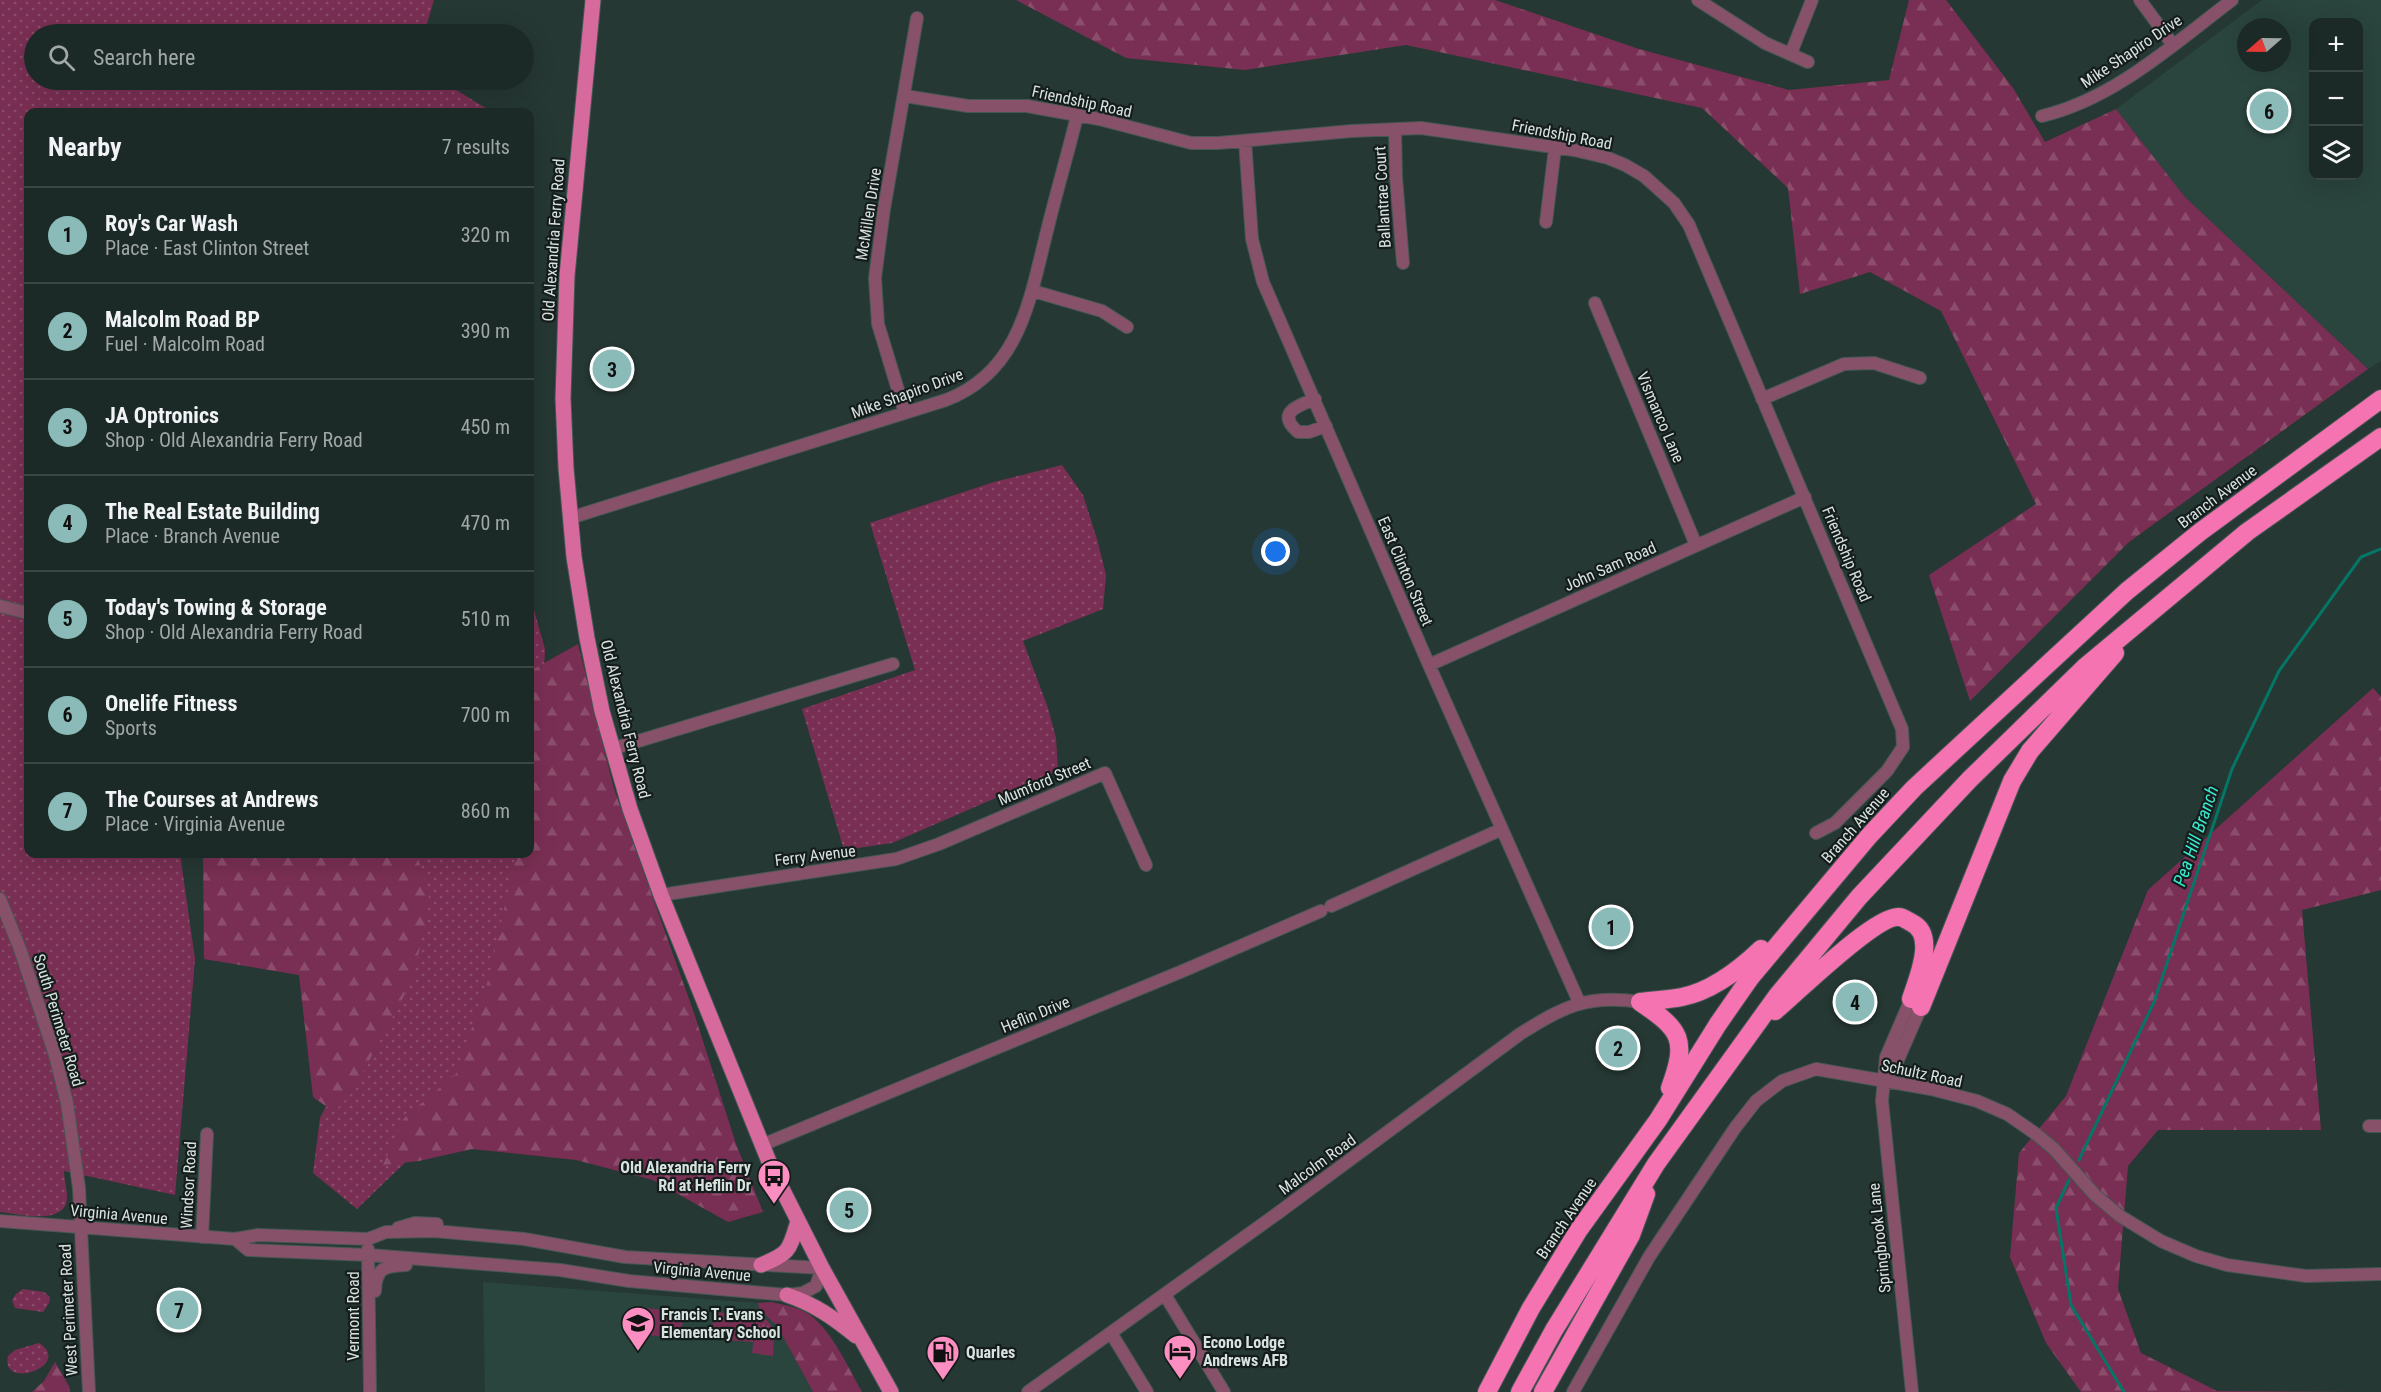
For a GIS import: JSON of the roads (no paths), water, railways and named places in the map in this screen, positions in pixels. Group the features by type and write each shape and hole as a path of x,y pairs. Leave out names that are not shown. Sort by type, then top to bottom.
{"highway":[{"name":"Branch Avenue","path":"1487,1392 1531,1308 1578,1231 1658,1120 1718,1024 1750,978 1869,836 1914,788 2127,591 2217,519 2381,399"},
{"path":"1520,1392 1554,1330 1656,1164 1750,1031 1859,897 1970,779 2085,667 2247,532 2381,437"},
{"path":"1916,1003 2013,781 2030,751 2151,611"},
{"path":"1640,1002 1683,997 1711,986 1745,965 1830,883"},
{"path":"1750,1031 1860,937 1885,920 1900,917 1917,925 1923,938 1925,954 1916,1003"},
{"path":"1640,1002 1675,1030 1680,1049 1676,1071 1658,1120"},
{"path":"1543,1392 1631,1235 1656,1164"}],"main road":[{"name":"Old Alexandria Ferry Road","path":"593,0 564,321 564,430 570,518 587,638 612,749 630,809 762,1145 822,1268 891,1392"},
{"path":"761,1264 776,1260 784,1254 791,1244 798,1221"},
{"path":"787,1296 813,1305 837,1319 862,1340"}],"street":[{"path":"1698,0 1745,32 1808,62"},
{"path":"1791,54 1812,0"},
{"path":"2140,0 2173,45"},
{"name":"Mike Shapiro Drive","path":"2042,116 2063,111 2100,94 2173,45 2232,0"},
{"name":"McMillen Drive","path":"905,413 881,336 875,294 881,230 917,18"},
{"name":"Friendship Road","path":"905,96 968,106 1022,105 1191,143 1245,141 1366,130 1435,129 1592,153 1625,165 1656,185 1674,203 1689,225 1902,729 1903,743 1900,752 1887,771 1832,826 1816,833"},
{"name":"Mike Shapiro Drive","path":"570,518 955,397 980,383 1002,358 1016,336 1033,291 1077,116"},
{"name":"Ballantrae Court","path":"1395,129 1396,177 1403,263"},
{"name":"East Clinton Street","path":"1245,141 1250,222 1256,258 1270,300 1579,1002"},
{"path":"1546,222 1555,148"},
{"path":"1033,291 1102,311 1127,327"},
{"name":"Vismanco Lane","path":"1595,303 1696,545"},
{"path":"1762,399 1844,364 1874,363 1920,378"},
{"path":"1315,399 1292,409 1289,414 1292,427 1303,433 1326,426"},
{"name":"John Sam Road","path":"1429,665 1805,498"},
{"path":"0,606 24,612"},
{"path":"612,749 893,664"},
{"name":"Mumford Street","path":"969,831 1105,773 1146,865"},
{"name":"Heflin Drive","path":"762,1145 1174,975 1502,829"},
{"name":"Ferry Avenue","path":"662,894 880,862 914,854 969,831"},
{"name":"South Perimeter Road","path":"0,899 20,949 60,1072 72,1135 81,1226"},
{"name":"Malcolm Road","path":"1028,1392 1165,1295 1520,1034 1547,1017 1579,1002 1609,999 1640,1002"},
{"path":"1883,1081 1897,1062 1916,1003"},
{"name":"Schultz Road","path":"1573,1392 1649,1257 1699,1180 1756,1101 1782,1081 1816,1069 1931,1089 1977,1101 2007,1114 2054,1149 2095,1195 2120,1216 2161,1241 2196,1256 2227,1265 2306,1276 2381,1274"},
{"name":"Springbrook Lane","path":"1883,1081 1882,1101 1912,1392"},
{"name":"Windsor Road","path":"202,1238 207,1134"},
{"name":"Virginia Avenue","path":"0,1221 235,1239 258,1235 368,1239 386,1232 434,1232 524,1239 625,1257 822,1268 816,1286 803,1293 787,1296 629,1281 560,1270 369,1255 248,1250 235,1239"},
{"name":"West Perimeter Road","path":"81,1226 82,1291 89,1392"},
{"name":"Vermont Road","path":"368,1239 370,1392"},
{"path":"369,1311 375,1304 376,1279 383,1269 388,1266 408,1265 419,1260"},
{"path":"1165,1295 1224,1392"},
{"path":"1112,1333 1147,1392"}],"waterway":[{"name":"Pea Hill Branch","path":"2079,1160 2154,1002 2232,769 2279,671 2361,557 2381,549"},
{"name":"Pea Hill Branch","path":"2069,1180 2056,1208 2071,1305 2124,1392"}],"place":[{"name":"Onelife Fitness","path":"2269,111"},
{"name":"JA Optronics","path":"612,369"},
{"name":"Roy's Car Wash","path":"1611,927"},
{"name":"The Real Estate Building","path":"1855,1002"},
{"name":"Malcolm Road BP","path":"1618,1048"},
{"name":"Old Alexandria Ferry Rd at Heflin Dr","path":"774,1205"},
{"name":"Today's Towing & Storage","path":"849,1210"},
{"name":"The Courses at Andrews","path":"179,1310"},
{"name":"Francis T. Evans Elementary School","path":"638,1352"},
{"name":"Econo Lodge Andrews AFB","path":"1180,1380"},
{"name":"Quarles","path":"943,1381"}]}
